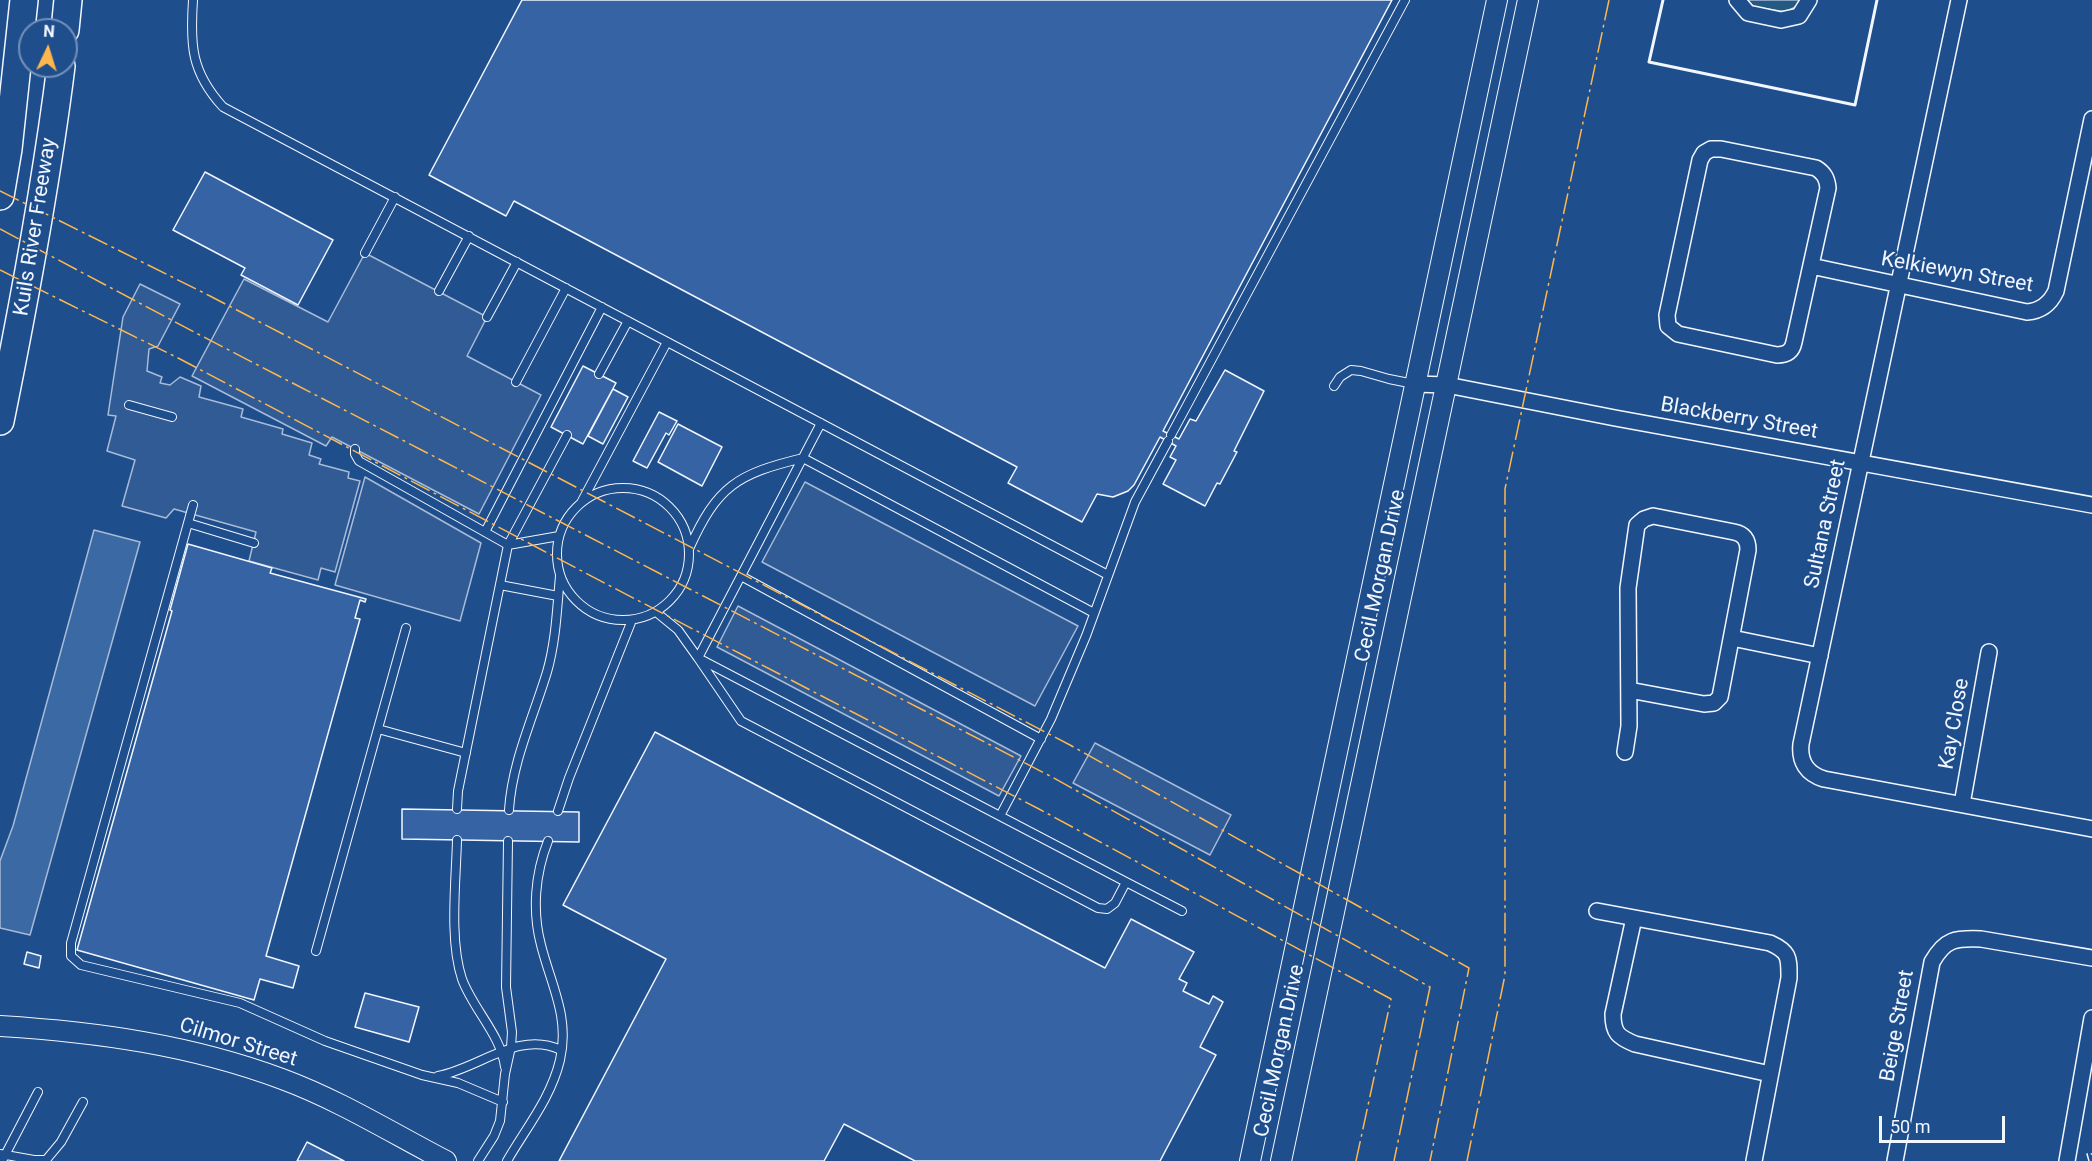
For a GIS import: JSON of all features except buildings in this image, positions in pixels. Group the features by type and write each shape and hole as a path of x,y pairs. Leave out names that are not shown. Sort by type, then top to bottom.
{"highway":[{"name":"Kuils River Freeway","path":"0,196 8,149 24,0"},
{"path":"66,18 68,0"},
{"name":"Kuils River Freeway","path":"0,422 28,287 59,78"}],"street":[{"name":"Cecil Morgan Drive","path":"1250,1161 1497,0"},
{"name":"Cecil Morgan Drive","path":"1281,1161 1528,0"},
{"path":"1737,0 1748,13 1781,20 1799,16 1809,0"},
{"name":"Sultana Street","path":"1959,0 1800,752 1804,766 1809,772 1824,779 2092,829"},
{"name":"Kelkiewyn Street","path":"1811,266 2026,312 2040,309 2050,302 2056,291 2086,181 2092,119"},
{"path":"1712,148 1720,149 1816,168 1824,175 1828,188 1811,266 1793,347 1786,354 1776,355 1672,331 1668,326 1667,315 1700,160 1704,153 1712,148"},
{"name":"Blackberry Street","path":"1414,384 1447,385 2092,505"},
{"path":"1625,752 1629,726 1628,588 1635,530 1644,519 1653,516 1734,532 1743,536 1748,550 1722,693 1714,704 1629,690"},
{"path":"1732,638 1820,656"},
{"name":"Kay Close","path":"1962,804 1989,652"},
{"path":"1597,911 1770,943 1786,953 1788,978 1754,1161"},
{"path":"1634,918 1613,1014 1613,1027 1620,1038 1635,1044 1770,1074"},
{"name":"Beige Street","path":"1895,1161 1932,962 1944,944 1965,938 1981,939 2092,958"},
{"path":"2067,1161 2092,1018"},
{"name":"Cilmor Street","path":"0,1026 71,1031 146,1041 206,1054 284,1079 446,1161"}],"lane":[{"path":"194,0 191,27 194,56 204,83 223,107 1108,575"},
{"path":"1000,816 1051,719 1094,613 1135,502 1405,0"},
{"path":"365,253 394,197"},
{"path":"439,291 468,236"},
{"path":"488,317 517,261"},
{"path":"516,382 566,288"},
{"path":"485,532 602,307"},
{"path":"599,374 628,321"},
{"path":"582,502 597,493 614,489 632,489 650,493 665,503 677,516 685,531 689,549 689,564 681,585 668,603 656,612 632,620 614,620 596,615 568,592 560,576 557,563 559,536 564,523 582,502 667,342"},
{"path":"1334,386 1340,377 1351,370 1414,384"},
{"path":"129,405 172,417"},
{"path":"698,658 821,423"},
{"path":"457,809 458,791 508,545 567,435"},
{"path":"356,449 355,454 360,461 508,545 559,536"},
{"path":"689,549 705,514 724,491 747,476 780,463 803,458 1094,613"},
{"path":"193,506 70,943 72,956 81,965 240,1003 325,1041 422,1075 458,1083 503,1102"},
{"path":"188,523 254,543"},
{"path":"508,810 524,737 547,672 554,636 560,576"},
{"path":"741,576 1041,739"},
{"path":"500,585 558,596"},
{"path":"656,612 678,630 741,721 1098,908 1107,909 1114,903 1126,882"},
{"path":"558,811 632,620"},
{"path":"316,951 406,628"},
{"path":"698,658 1182,911"},
{"path":"378,729 466,753"},
{"path":"457,840 455,940 459,967 465,986 501,1052 506,1074"},
{"path":"478,1161 494,1136 500,1121 511,1047 512,1032 507,987 508,841"},
{"path":"507,1161 546,1097 554,1079 561,1050 563,1029 561,1007 541,944 536,899 539,868 548,841"},
{"path":"435,1077 450,1074 489,1059 511,1047 533,1044 554,1046 561,1050"},
{"path":"38,1092 2,1157 46,1160 61,1142 83,1102"}],"shaded area":[{"path":"1747,0 1800,0 1797,6 1786,12 1754,7"},
{"path":"365,253 487,317 467,356 541,395 479,514 332,437 326,446 192,376 244,279 328,322"},
{"path":"140,284 180,304 158,346 149,349 147,371 162,377 160,383 170,385 180,377 201,386 199,397 243,409 241,417 283,429 282,434 312,443 309,455 321,459 319,464 349,472 348,478 360,481 335,572 321,568 318,580 249,561 256,532 174,509 166,518 122,506 135,460 107,451 116,416 108,415 123,317"},
{"path":"365,477 481,543 460,621 335,585"},
{"path":"805,482 1078,626 1035,706 762,562"},
{"path":"94,530 140,542 30,935 0,928 0,861 13,826"},
{"path":"738,606 1021,756 999,796 717,647"},
{"path":"1095,743 1231,815 1210,855 1073,783"}],"fence":[{"path":"2089,1161 2087,1154 2092,1154"}],"wall":[{"path":"1663,0 1649,62 1855,105 1877,0"}],"power":[{"path":"1467,1161 1505,975 1505,489 1609,0"},
{"path":"0,191 210,296 1070,745 1469,968 1430,1161"},
{"path":"0,229 1052,777 1430,987 1394,1161"},
{"path":"0,270 180,359 1039,809 1391,999 1356,1161"}]}
